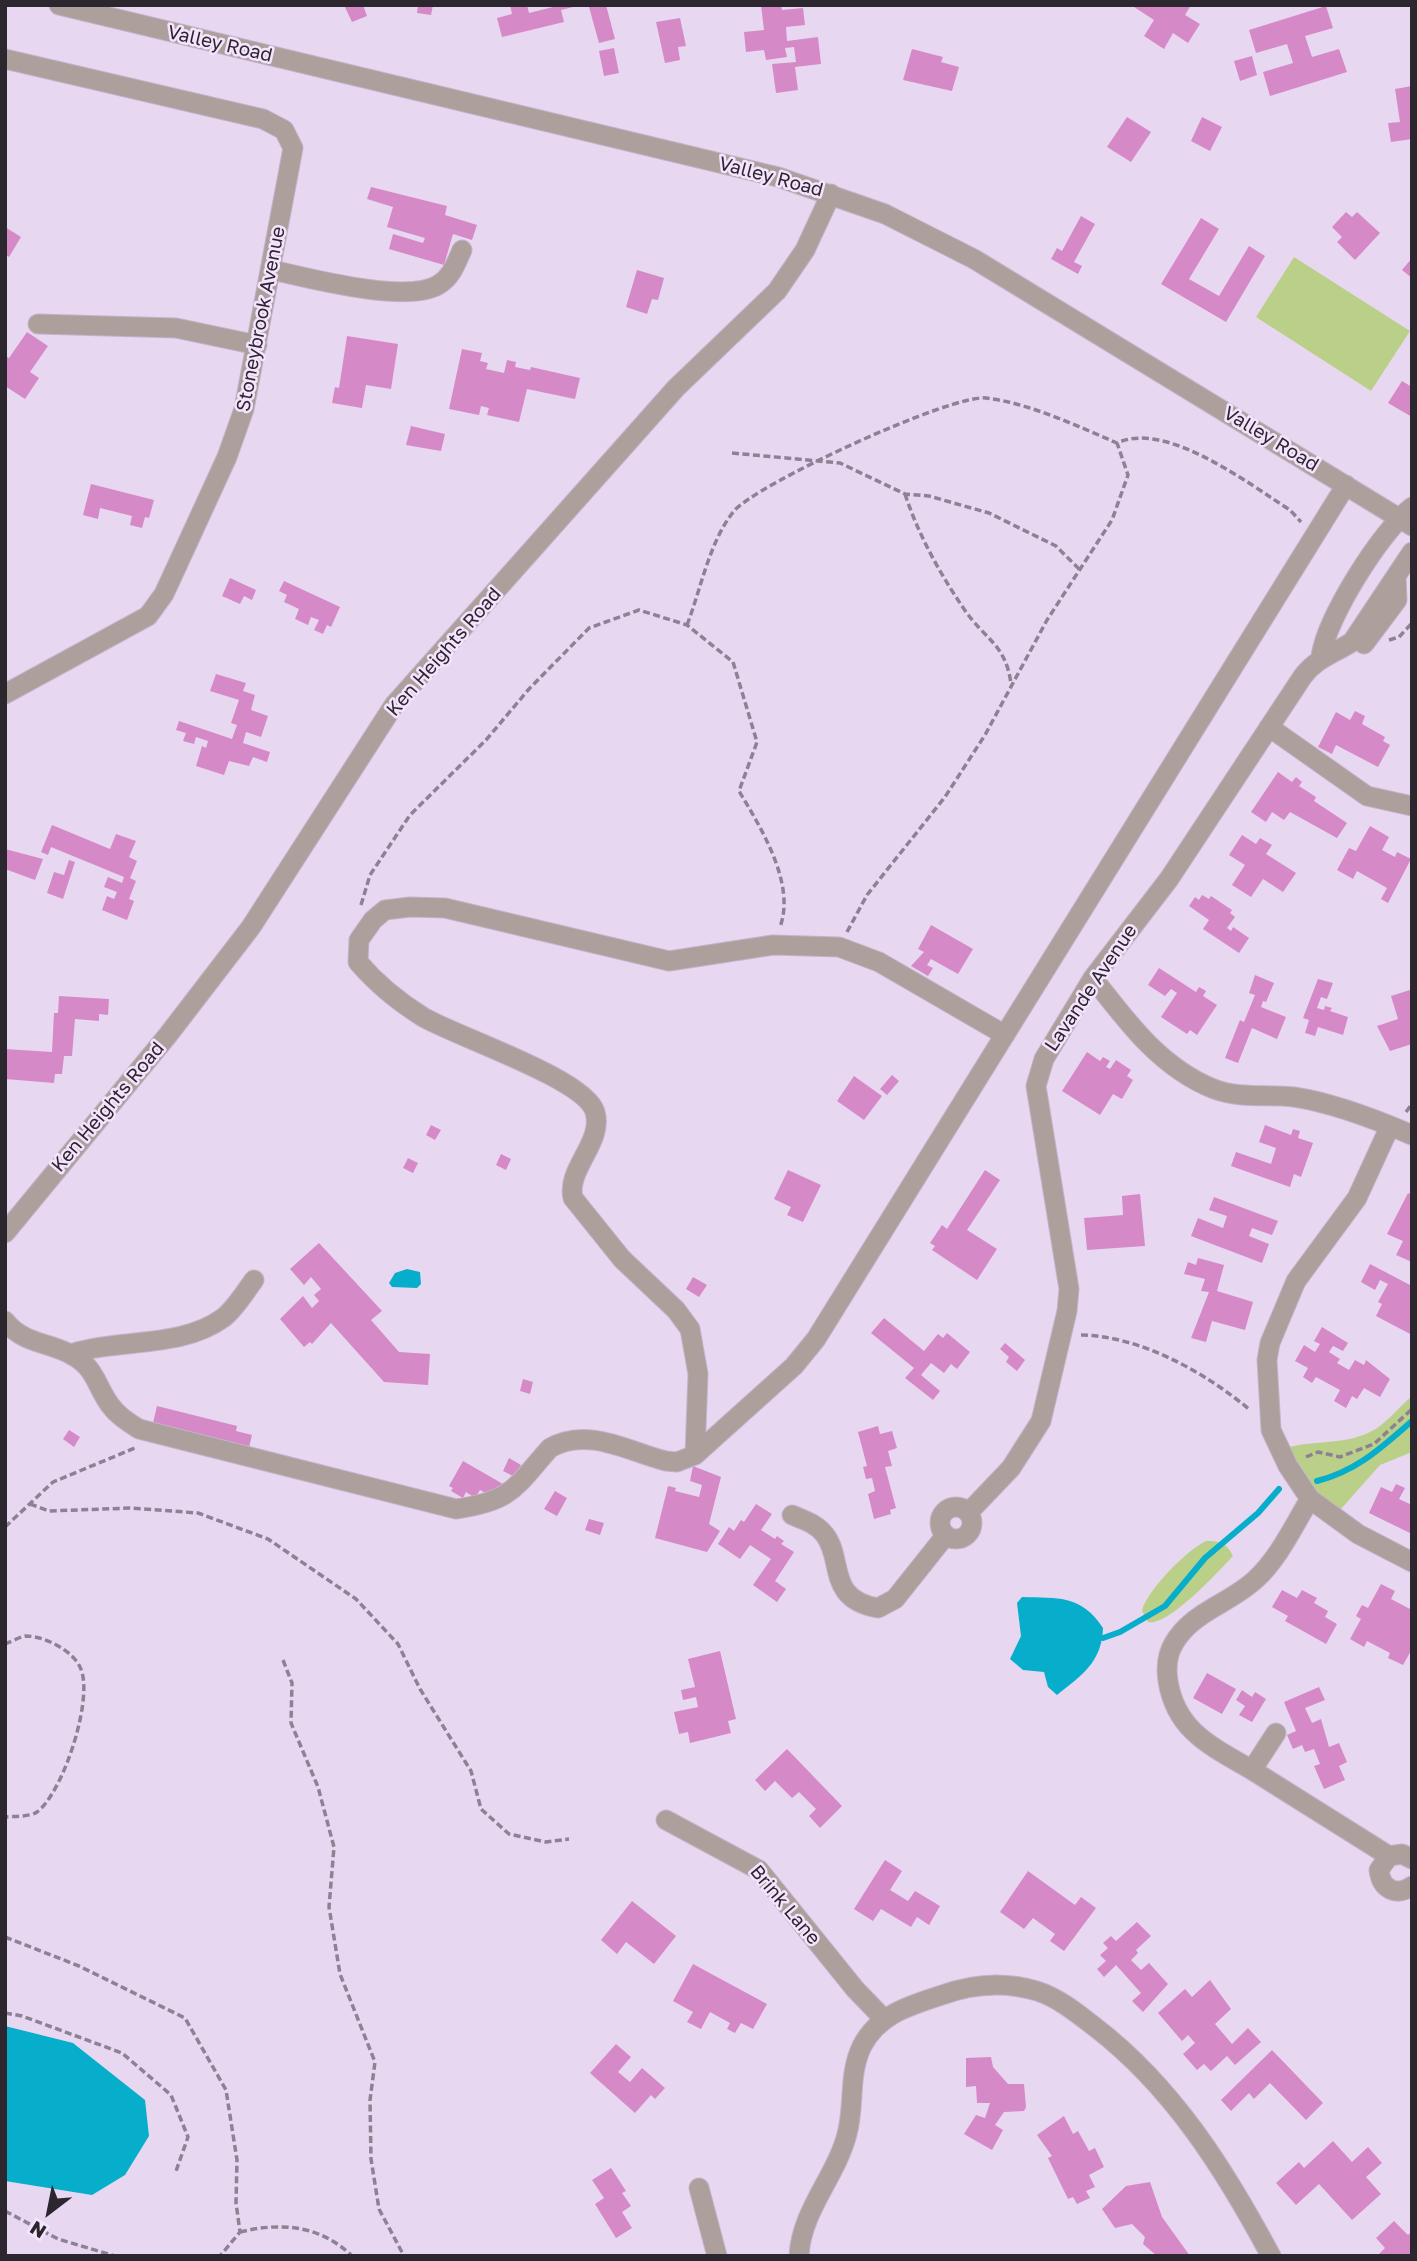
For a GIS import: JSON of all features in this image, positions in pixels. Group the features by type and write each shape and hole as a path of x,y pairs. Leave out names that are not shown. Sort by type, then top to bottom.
{"street":[{"name":"Valley Road","path":"59,5 661,148 831,194 885,214 974,259 1346,485 1407,517"},
{"name":"Stoneybrook Avenue","path":"5,59 263,119 284,130 293,148 244,409 235,438 157,606 148,615 5,694"},
{"name":"Ken Heights Road","path":"5,1233 168,1035 236,946 272,896 394,705 658,408 777,291 805,250 831,194"},
{"path":"272,270 344,286 421,290 435,287 447,278 462,250"},
{"path":"37,324 176,328 257,345"},
{"path":"5,1321 32,1342 71,1354 92,1370 109,1404 124,1420 156,1433 456,1509 483,1505 511,1494 550,1448 570,1440 600,1441 666,1461 677,1462 695,1455 732,1425 809,1349 1346,485"},
{"name":"Lavande Avenue","path":"792,1515 812,1524 824,1534 842,1585 860,1601 878,1608 895,1599 946,1535 958,1539 965,1536 972,1525 968,1513 1011,1468 1035,1434 1067,1311 1069,1289 1036,1086 1044,1059 1093,978 1169,879 1303,676 1321,656 1328,627 1359,576 1407,517"},
{"name":"Lavande Avenue","path":"1321,656 1338,651 1352,642 1412,552"},
{"path":"1359,576 1391,584"},
{"path":"1269,727 1367,796 1412,806"},
{"path":"695,1455 698,1374 690,1329 676,1310 601,1236 573,1198 572,1187 595,1128 592,1105 577,1089 457,1034 410,1008 367,972 358,962 356,948 373,920 385,910 410,906 468,913 669,961 773,945 839,947 879,962 1005,1035"},
{"path":"1093,978 1152,1049 1172,1066 1212,1088 1231,1094 1312,1101 1412,1135"},
{"path":"1390,1126 1366,1183 1344,1219 1296,1281 1275,1328 1267,1360 1271,1430 1288,1466 1310,1499 1357,1534 1412,1562"},
{"path":"71,1354 88,1348 182,1337 200,1331 225,1317 254,1280"},
{"path":"1310,1499 1263,1572 1242,1591 1193,1622 1168,1653 1166,1664 1172,1701 1183,1722 1219,1750 1389,1856"},
{"path":"1252,1770 1276,1733"},
{"name":"Brink Lane","path":"666,1820 759,1870 855,1989 883,2018"},
{"path":"1412,1859 1402,1854 1389,1856 1381,1865 1381,1882 1396,1892 1412,1886"},
{"path":"799,2256 802,2229 843,2148 848,2129 853,2074 858,2057 871,2032 883,2018 939,1995 979,1985 1024,1988 1060,2003 1127,2052 1167,2095 1220,2168 1271,2256"},
{"path":"699,2188 717,2256"}],"path":[{"path":"687,625 712,552 734,510 816,462 896,424 984,397 1054,416 1117,443 1128,475 1112,520 1047,620 985,734 945,797 867,895 839,947"},
{"path":"1117,443 1131,436 1191,449 1290,510 1315,537"},
{"path":"732,453 840,463 905,494 929,496 989,513 1056,546 1080,570"},
{"path":"905,494 933,558 965,610 1008,660 1012,686"},
{"path":"360,911 370,875 410,815 486,740 529,689 589,628 639,610 687,625 733,662 757,742 739,791 779,873 785,913 773,945"},
{"path":"1079,1335 1097,1335 1177,1360 1240,1402 1271,1430"},
{"path":"1288,1466 1318,1452 1340,1457 1374,1444 1412,1409"},
{"path":"5,1527 52,1482 148,1443 156,1433"},
{"path":"30,1504 49,1511 130,1508 198,1513 268,1539 356,1600 398,1644 420,1689 471,1771 481,1809 509,1834 546,1842 569,1839"},
{"path":"5,1644 25,1636 56,1644 80,1667 84,1697 72,1753 52,1796 35,1814 5,1817"},
{"path":"283,1660 292,1684 291,1723 318,1787 334,1847 330,1907 340,1974 375,2062 370,2100 371,2159 379,2208 404,2256"},
{"path":"5,1937 79,1966 185,2018 226,2090 237,2160 236,2203 240,2232"},
{"path":"5,2013 22,2016 122,2053 171,2095 188,2137 176,2171"},
{"path":"5,2211 58,2239 115,2256"},
{"path":"220,2256 240,2232 260,2227 312,2229 352,2256"}],"green space":[{"path":"1294,257 1410,331 1371,391 1256,317"},
{"path":"1412,1396 1412,1452 1380,1465 1333,1518 1279,1450 1348,1439 1370,1432"},
{"path":"1206,1541 1222,1544 1233,1556 1180,1608 1157,1621 1148,1622 1142,1611 1151,1593 1179,1561"}],"water":[{"path":"407,1269 420,1272 421,1284 417,1288 392,1287 389,1283 395,1273"},
{"path":"1022,1597 1068,1600 1087,1609 1103,1628 1095,1659 1057,1695 1048,1687 1044,1672 1023,1670 1010,1659 1021,1636 1017,1603"},
{"path":"5,2026 73,2043 145,2100 149,2136 125,2175 92,2195 5,2181"}],"building":[{"path":"344,5 363,5 367,16 352,22"},
{"path":"418,5 433,5 431,15 417,13"},
{"path":"510,5 527,5 529,13 561,5 577,6 561,10 564,22 502,37 497,18 512,14"},
{"path":"606,5 615,39 599,43 589,7"},
{"path":"761,5 781,5 782,10 803,8 805,25 786,27 787,41 818,37 821,64 795,67 798,90 776,93 772,64 796,62 794,47 785,48 787,57 766,60 764,50 746,52 744,32 764,30"},
{"path":"1131,5 1191,5 1185,15 1200,24 1188,43 1173,33 1164,49 1144,36 1154,20"},
{"path":"1326,6 1333,28 1305,36 1312,57 1339,49 1347,72 1270,96 1263,72 1293,63 1287,44 1256,53 1249,30"},
{"path":"680,18 686,46 678,47 680,60 665,63 656,22"},
{"path":"614,48 619,73 604,76 599,51"},
{"path":"912,49 943,57 941,62 959,67 952,91 903,80"},
{"path":"1252,56 1257,75 1240,81 1234,61"},
{"path":"1412,86 1412,139 1391,142 1388,123 1400,122 1395,89"},
{"path":"1127,117 1151,132 1131,162 1107,147"},
{"path":"1202,117 1222,127 1210,151 1191,141"},
{"path":"371,187 447,206 445,215 477,225 472,240 453,234 444,265 389,249 393,234 423,243 425,238 387,227 393,207 367,199"},
{"path":"1346,212 1352,217 1357,212 1380,233 1355,260 1337,242 1342,237 1332,227"},
{"path":"1081,216 1095,224 1074,262 1082,266 1078,274 1051,259 1057,248 1062,251"},
{"path":"1201,218 1219,229 1189,279 1219,296 1249,246 1265,256 1226,322 1161,284"},
{"path":"5,227 21,237 9,257 5,254"},
{"path":"1412,258 1412,278 1402,270"},
{"path":"637,270 664,278 658,300 652,299 647,314 626,307"},
{"path":"27,332 48,346 30,372 39,378 25,399 5,386 5,356 9,358"},
{"path":"347,336 398,344 391,389 366,385 362,408 332,403 335,387 339,388"},
{"path":"462,349 482,353 480,361 488,363 486,369 504,373 507,360 516,362 515,367 530,370 531,367 580,378 575,399 527,389 519,422 487,415 489,408 481,406 479,415 449,409"},
{"path":"1402,381 1412,387 1412,417 1388,403"},
{"path":"411,426 445,434 441,451 406,445"},
{"path":"91,484 154,500 149,518 145,517 142,528 130,525 132,516 100,508 98,519 83,515"},
{"path":"230,578 256,590 252,600 244,596 240,604 222,596"},
{"path":"284,581 340,607 331,627 327,625 323,634 314,630 319,620 311,617 308,625 295,619 299,609 284,602 287,595 279,591"},
{"path":"216,674 246,683 243,691 255,695 251,710 268,716 261,737 246,732 243,743 270,752 267,762 253,757 249,766 229,761 224,775 196,766 202,746 206,748 208,741 196,737 194,744 183,741 186,733 176,730 179,721 232,739 237,725 231,723 239,700 210,691"},
{"path":"1355,711 1365,716 1362,724 1385,737 1383,741 1390,745 1378,767 1336,745 1332,754 1318,747 1336,712 1350,720"},
{"path":"1278,772 1292,782 1296,777 1302,782 1299,786 1316,797 1314,801 1347,823 1337,838 1290,812 1284,820 1272,812 1266,822 1251,812"},
{"path":"52,825 110,849 116,834 136,841 129,857 137,861 130,878 136,881 129,899 134,901 127,920 102,910 107,896 114,899 117,892 104,887 108,877 122,883 124,877 51,847 48,855 41,852"},
{"path":"1370,826 1389,837 1382,850 1395,857 1397,852 1411,859 1388,903 1381,899 1387,888 1357,871 1353,879 1337,870 1349,848 1356,851"},
{"path":"1242,835 1256,844 1260,838 1272,845 1266,854 1296,873 1283,892 1263,879 1251,897 1232,885 1245,865 1229,855"},
{"path":"5,849 43,859 35,880 5,869"},
{"path":"69,860 75,862 63,899 47,893 54,872 64,875"},
{"path":"1202,895 1209,899 1211,896 1232,910 1230,913 1235,917 1227,928 1231,931 1233,927 1249,938 1239,953 1203,929 1209,920 1189,906 1195,897 1199,900"},
{"path":"931,925 973,949 958,974 931,959 927,965 933,968 928,976 911,966 924,952 918,949"},
{"path":"1159,968 1196,992 1199,987 1206,991 1203,996 1217,1005 1197,1035 1190,1030 1187,1034 1161,1017 1177,993 1171,989 1165,996 1148,985"},
{"path":"1255,975 1274,983 1261,1007 1286,1017 1277,1039 1252,1028 1238,1063 1225,1058 1240,1020 1244,1022 1255,995 1249,993"},
{"path":"1318,979 1333,983 1327,999 1321,997 1317,1008 1332,1008 1330,1011 1348,1017 1343,1035 1318,1027 1315,1036 1305,1033 1309,1020 1303,1018"},
{"path":"1410,990 1412,1044 1390,1051 1377,1026 1398,1019 1391,996"},
{"path":"59,996 109,999 108,1015 99,1014 99,1021 75,1019 72,1056 64,1056 62,1074 55,1074 54,1083 5,1079 5,1049 52,1052 54,1013 58,1013"},
{"path":"1087,1052 1100,1061 1103,1057 1110,1061 1106,1067 1110,1069 1116,1060 1131,1070 1127,1076 1133,1080 1122,1099 1113,1094 1100,1115 1062,1091"},
{"path":"892,1075 899,1081 887,1095 880,1089"},
{"path":"854,1076 882,1096 864,1120 837,1101"},
{"path":"431,1125 441,1130 435,1140 426,1135"},
{"path":"1265,1125 1291,1135 1293,1129 1300,1131 1298,1138 1313,1143 1301,1177 1294,1174 1290,1187 1231,1166 1236,1152 1271,1164 1276,1148 1259,1142"},
{"path":"501,1154 511,1159 506,1170 496,1165"},
{"path":"408,1158 418,1163 413,1173 403,1168"},
{"path":"788,1170 821,1185 803,1222 787,1215 791,1207 774,1199"},
{"path":"985,1170 1000,1180 967,1230 997,1249 977,1280 932,1250 935,1246 930,1243 942,1225 947,1229"},
{"path":"1408,1193 1412,1195 1412,1262 1396,1255 1403,1241 1387,1234"},
{"path":"1140,1194 1145,1246 1087,1250 1084,1218 1123,1215 1122,1196"},
{"path":"1214,1197 1278,1221 1272,1235 1252,1228 1249,1236 1269,1244 1262,1263 1191,1236 1198,1218 1223,1228 1227,1216 1209,1210"},
{"path":"319,1243 382,1311 371,1320 399,1352 430,1354 428,1385 384,1382 331,1323 312,1344 310,1342 304,1347 280,1319 303,1296 312,1308 319,1301 314,1295 321,1289 311,1277 304,1285 290,1269"},
{"path":"1198,1258 1224,1265 1217,1291 1253,1302 1245,1330 1212,1321 1206,1342 1191,1338 1209,1292 1201,1291 1205,1279 1184,1274 1188,1262 1196,1265"},
{"path":"1370,1264 1412,1286 1412,1335 1376,1316 1382,1304 1378,1302 1388,1284 1380,1280 1375,1290 1361,1282"},
{"path":"693,1277 707,1285 699,1297 686,1289"},
{"path":"884,1318 924,1351 938,1334 943,1338 947,1333 970,1352 957,1369 951,1364 944,1373 931,1363 921,1375 940,1391 933,1400 905,1378 914,1368 871,1333"},
{"path":"1322,1327 1348,1343 1343,1351 1333,1346 1329,1352 1340,1359 1337,1363 1349,1370 1355,1360 1364,1365 1366,1360 1390,1379 1380,1397 1364,1388 1357,1399 1352,1396 1346,1408 1334,1401 1340,1390 1316,1377 1312,1383 1303,1377 1308,1368 1295,1361 1304,1345 1315,1352 1320,1344 1314,1341"},
{"path":"1005,1343 1025,1360 1017,1371 1006,1362 1009,1357 1000,1349"},
{"path":"523,1379 533,1382 530,1394 520,1391"},
{"path":"157,1406 237,1426 236,1431 252,1435 248,1452 152,1427"},
{"path":"878,1426 880,1434 892,1431 897,1448 888,1451 892,1466 885,1467 896,1508 890,1510 891,1514 874,1519 868,1494 875,1491 872,1478 866,1479 863,1467 867,1466 858,1432"},
{"path":"69,1430 80,1437 74,1447 63,1439"},
{"path":"509,1458 521,1465 515,1477 503,1471"},
{"path":"463,1461 503,1484 495,1498 480,1490 475,1498 466,1492 463,1498 451,1491 453,1488 449,1486"},
{"path":"693,1466 721,1477 709,1524 720,1531 707,1552 655,1538 668,1486 676,1488 675,1491 699,1497 702,1485 690,1481"},
{"path":"1396,1484 1405,1488 1399,1499 1412,1505 1412,1534 1369,1513 1381,1487 1392,1492"},
{"path":"555,1491 567,1498 557,1516 544,1509"},
{"path":"756,1504 772,1514 761,1530 775,1539 777,1536 784,1541 781,1544 794,1552 775,1581 786,1589 777,1602 753,1585 771,1559 750,1545 740,1559 718,1544 729,1527 734,1531"},
{"path":"589,1519 604,1523 600,1535 585,1530"},
{"path":"1381,1584 1395,1591 1391,1599 1412,1610 1412,1649 1403,1665 1388,1658 1390,1653 1367,1641 1364,1647 1350,1639 1361,1619 1356,1616 1362,1605 1368,1608"},
{"path":"1282,1590 1297,1598 1302,1590 1317,1598 1314,1603 1328,1611 1325,1617 1337,1624 1326,1644 1285,1621 1288,1616 1272,1607"},
{"path":"720,1651 736,1719 728,1721 731,1733 690,1743 688,1732 679,1734 674,1712 698,1707 696,1697 683,1700 681,1690 695,1687 688,1659"},
{"path":"1207,1673 1236,1689 1222,1714 1193,1698"},
{"path":"1319,1687 1325,1700 1305,1708 1312,1723 1321,1719 1329,1747 1339,1743 1347,1762 1339,1766 1345,1780 1324,1789 1314,1766 1320,1764 1314,1749 1305,1752 1302,1745 1293,1749 1287,1735 1296,1731 1284,1702"},
{"path":"1242,1690 1252,1697 1255,1692 1266,1699 1252,1722 1239,1715 1245,1706 1236,1700"},
{"path":"787,1749 842,1806 820,1828 809,1816 816,1809 799,1792 792,1798 775,1781 765,1791 755,1780"},
{"path":"885,1860 902,1871 890,1890 908,1901 915,1891 940,1906 929,1925 917,1917 911,1927 881,1909 873,1921 854,1909"},
{"path":"1028,1871 1075,1905 1081,1897 1096,1908 1064,1951 1050,1941 1055,1934 1033,1918 1024,1929 1000,1912"},
{"path":"632,1901 676,1936 654,1964 626,1942 617,1954 601,1940"},
{"path":"1137,1922 1151,1936 1136,1950 1138,1953 1131,1960 1141,1970 1149,1963 1168,1984 1143,2012 1132,2001 1141,1993 1116,1965 1104,1977 1097,1969 1106,1961 1100,1955 1108,1948 1103,1943 1111,1936 1116,1941"},
{"path":"693,1964 767,2004 753,2029 741,2023 735,2033 727,2029 730,2023 710,2012 701,2029 687,2022 693,2012 673,2001"},
{"path":"1210,1980 1231,2009 1215,2024 1232,2044 1248,2028 1261,2042 1235,2065 1227,2056 1211,2071 1204,2064 1197,2070 1183,2054 1195,2043 1188,2035 1182,2041 1158,2013 1185,1989 1192,1997"},
{"path":"616,2044 631,2057 618,2072 630,2082 642,2068 665,2088 655,2099 651,2095 635,2113 590,2073"},
{"path":"1272,2050 1323,2103 1306,2120 1270,2083 1254,2099 1249,2093 1231,2111 1221,2100"},
{"path":"991,2057 993,2067 1008,2084 1024,2084 1026,2107 1024,2111 1004,2112 995,2125 1003,2130 992,2150 964,2134 976,2115 985,2118 990,2103 977,2103 976,2086 966,2087 966,2058"},
{"path":"1064,2116 1073,2134 1078,2131 1089,2151 1095,2148 1104,2167 1089,2175 1095,2187 1086,2191 1090,2198 1077,2204 1073,2197 1068,2199 1048,2158 1052,2156 1037,2135"},
{"path":"1333,2141 1352,2162 1368,2147 1382,2163 1366,2177 1381,2194 1352,2220 1319,2184 1296,2205 1276,2183 1299,2162 1304,2168"},
{"path":"611,2168 626,2191 622,2193 631,2206 622,2212 632,2228 616,2238 595,2204 604,2198 592,2180"},
{"path":"1150,2182 1162,2217 1190,2256 1157,2256 1143,2244 1145,2237 1132,2224 1115,2228 1102,2209 1126,2186"},
{"path":"1394,2221 1408,2235 1412,2232 1412,2256 1377,2256 1385,2248 1376,2238"}],"waterway":[{"path":"1317,1481 1357,1464 1412,1421"},
{"path":"1103,1638 1120,1632 1165,1606 1205,1558 1258,1513 1279,1489"}]}
